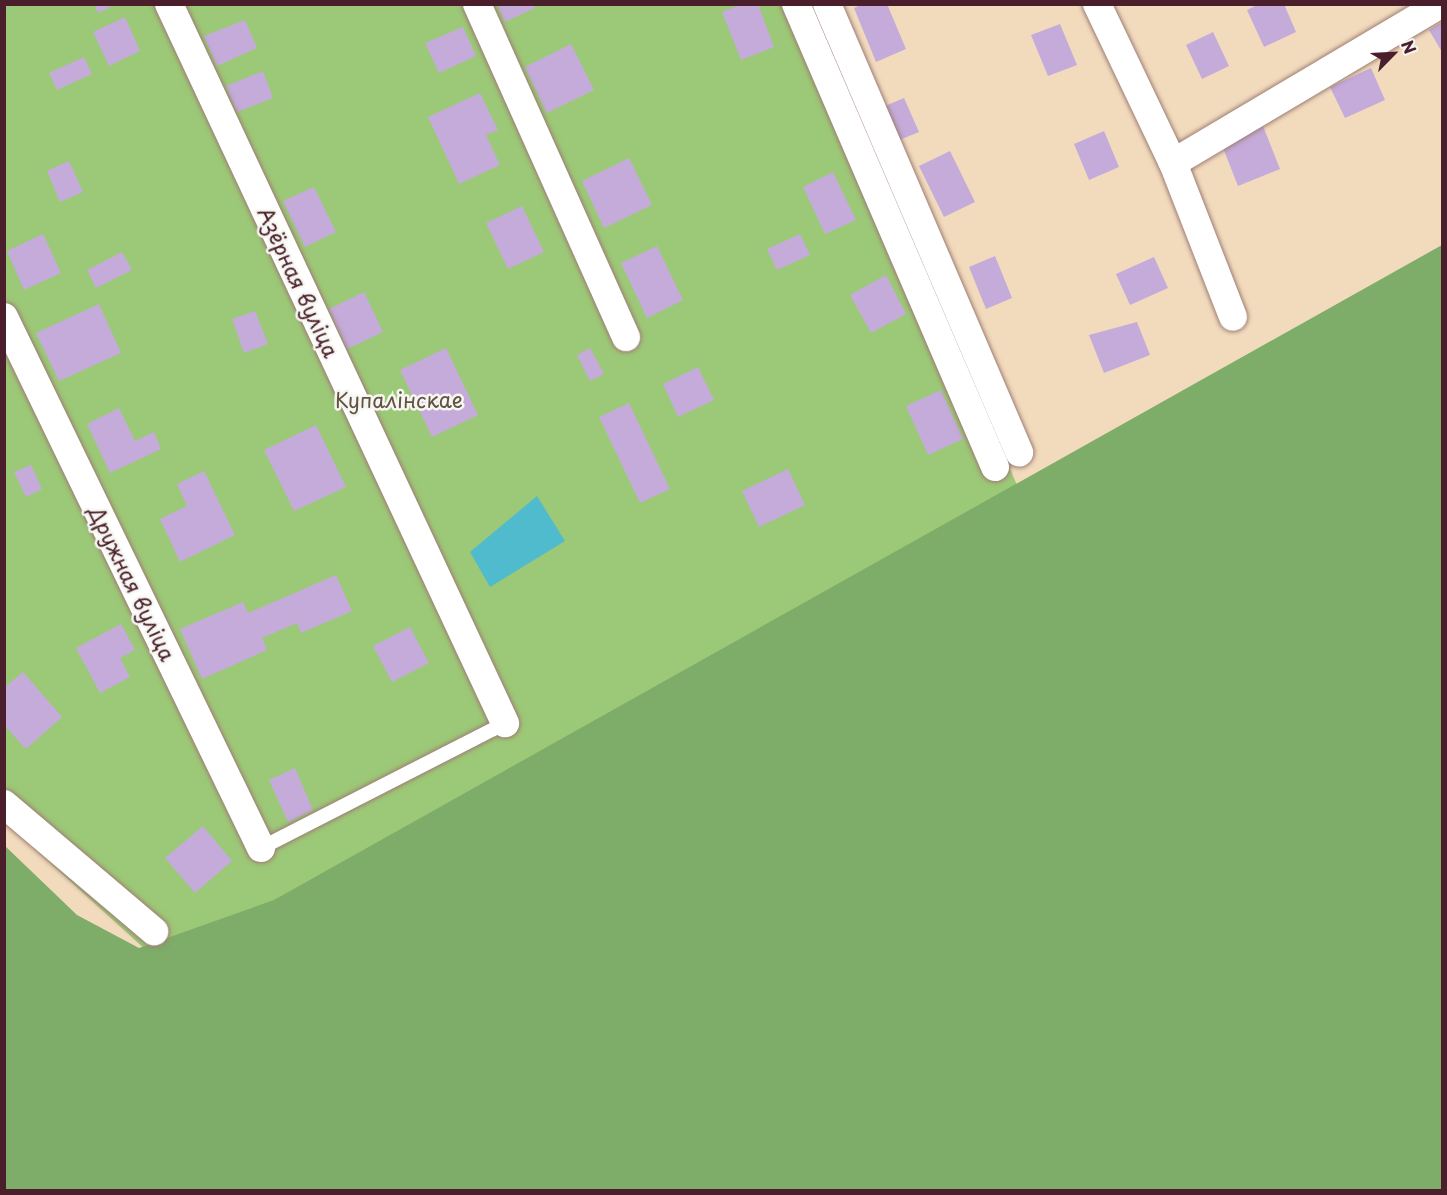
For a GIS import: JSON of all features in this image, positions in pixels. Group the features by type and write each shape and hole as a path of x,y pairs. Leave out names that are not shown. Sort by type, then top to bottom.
{"street":[{"name":"Азёрная вуліца","path":"169,4 505,723"},
{"path":"477,4 626,337"},
{"path":"796,4 995,467"},
{"path":"827,4 1019,453"},
{"path":"1097,4 1173,163 1233,317"},
{"path":"1173,163 1441,4"},
{"name":"Дружная вуліца","path":"4,317 261,848"},
{"path":"4,804 154,931"}],"lane":[{"path":"261,848 505,723"}],"green space":[{"name":"Купалінскае","path":"4,5 812,5 1028,511 169,971 5,822"},
{"path":"1442,245 1442,1190 5,1190 4,845 77,915 139,948 274,900"}],"water":[{"path":"537,496 565,541 490,587 470,552"}],"building":[{"path":"94,4 116,4 98,13"},
{"path":"497,4 533,4 535,8 505,22"},
{"path":"742,4 758,4 774,47 741,60 722,12"},
{"path":"863,4 887,4 906,49 876,62 854,8"},
{"path":"1259,4 1284,4 1296,32 1264,47 1247,10"},
{"path":"125,17 140,51 109,66 93,32"},
{"path":"245,20 257,48 217,66 204,36"},
{"path":"1442,22 1442,52 1429,30"},
{"path":"1060,24 1077,65 1048,76 1031,35"},
{"path":"463,27 476,56 439,73 425,43"},
{"path":"1213,32 1229,66 1202,79 1186,45"},
{"path":"571,44 594,90 547,113 525,67"},
{"path":"84,57 92,74 57,90 49,73"},
{"path":"1371,68 1385,100 1345,118 1330,87"},
{"path":"263,71 273,98 237,112 226,86"},
{"path":"480,93 498,130 486,135 500,165 459,184 428,117"},
{"path":"904,98 919,132 892,143 878,109"},
{"path":"1263,126 1280,169 1238,186 1221,143"},
{"path":"1104,131 1119,167 1089,180 1074,144"},
{"path":"950,151 975,202 944,217 919,166"},
{"path":"629,158 652,205 604,228 582,181"},
{"path":"69,161 83,192 60,202 47,171"},
{"path":"833,172 856,220 825,234 803,187"},
{"path":"314,187 336,232 305,247 283,201"},
{"path":"522,206 544,252 508,269 486,223"},
{"path":"43,234 61,273 24,290 7,251"},
{"path":"800,234 810,255 777,270 767,249"},
{"path":"657,246 683,300 647,318 621,263"},
{"path":"122,252 132,270 96,288 87,270"},
{"path":"995,256 1012,298 986,309 969,267"},
{"path":"1154,257 1168,288 1130,305 1116,274"},
{"path":"886,275 906,314 871,333 850,295"},
{"path":"364,292 383,332 347,349 329,309"},
{"path":"99,304 121,353 59,381 36,333"},
{"path":"255,311 268,344 244,353 232,319"},
{"path":"1137,322 1150,355 1104,373 1089,335"},
{"path":"446,348 478,415 432,437 400,370"},
{"path":"590,348 604,374 590,381 577,355"},
{"path":"698,367 714,400 678,417 663,384"},
{"path":"941,390 963,439 928,455 906,406"},
{"path":"629,403 670,489 640,503 599,417"},
{"path":"119,408 135,441 154,432 161,449 110,473 87,424"},
{"path":"316,425 346,487 294,511 264,450"},
{"path":"31,465 42,489 26,497 14,472"},
{"path":"788,469 805,505 759,527 742,491"},
{"path":"204,471 235,535 180,562 160,519 187,506 177,484"},
{"path":"336,575 352,611 301,633 297,623 262,638 267,650 202,679 180,629 243,602 248,613"},
{"path":"121,624 135,650 120,658 130,677 100,693 76,648"},
{"path":"410,627 429,663 392,682 373,646"},
{"path":"23,672 62,717 26,749 4,725 4,688"},
{"path":"295,768 313,810 288,822 269,780"},
{"path":"203,826 232,861 195,893 165,858"}]}
